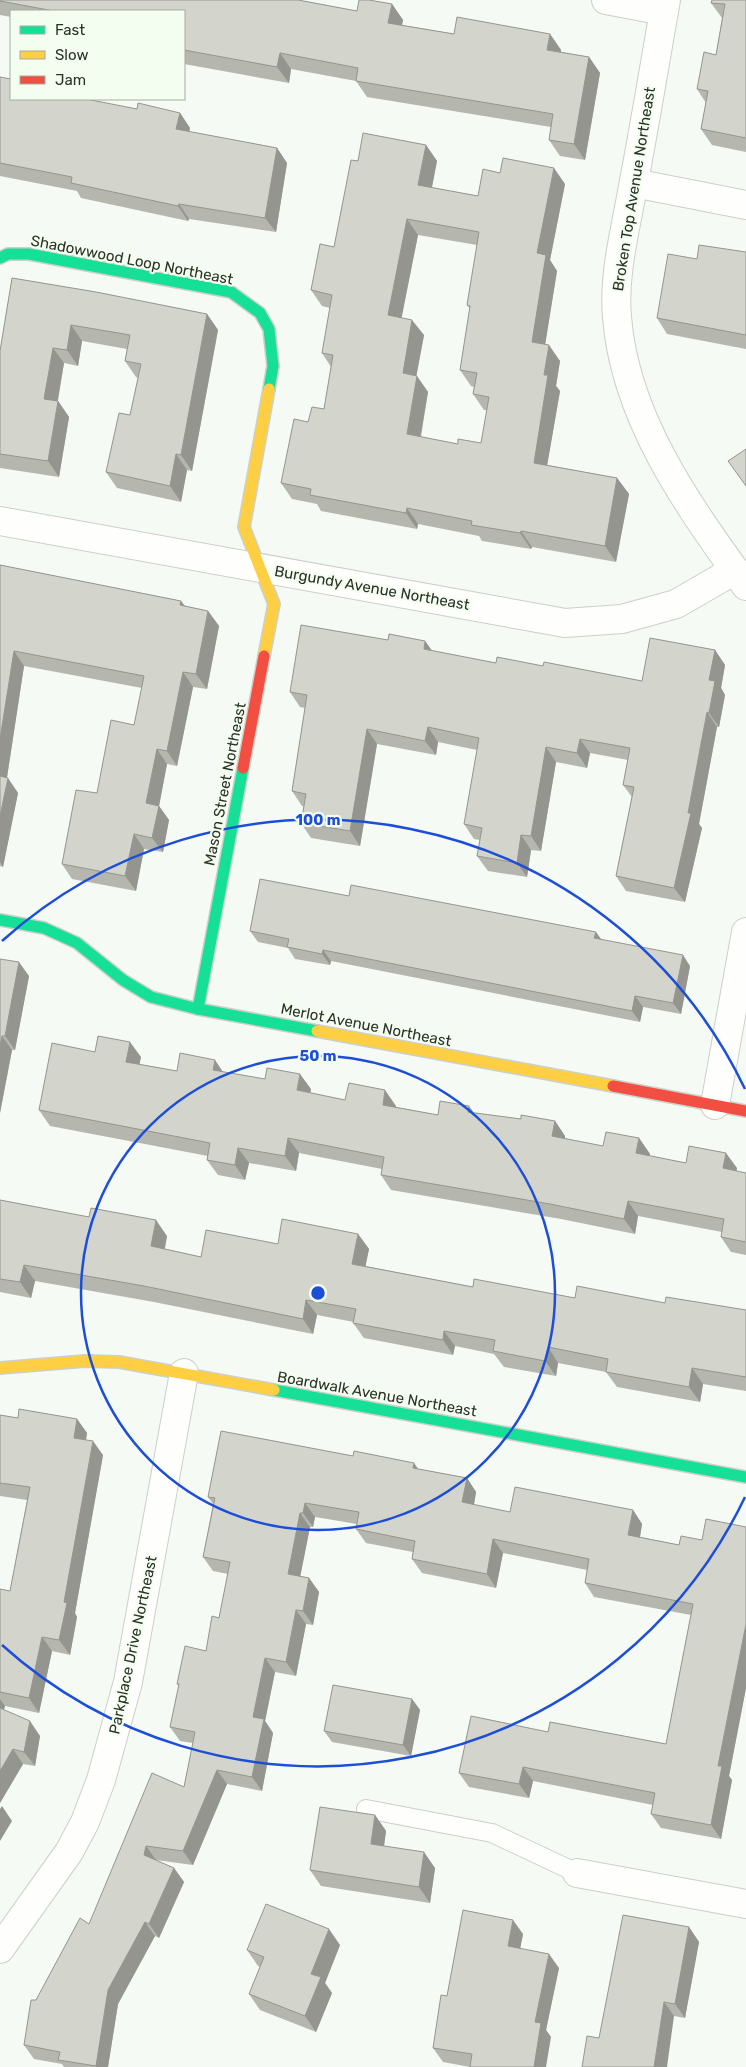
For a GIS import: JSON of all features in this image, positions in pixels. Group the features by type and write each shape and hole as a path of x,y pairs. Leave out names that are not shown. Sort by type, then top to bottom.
{"street":[{"path":"606,0 665,5"},
{"name":"Broken Top Avenue Northeast","path":"665,5 618,279 617,317 624,358 636,401 659,455 740,578"},
{"path":"634,183 746,205"},
{"name":"Shadowwood Loop Northeast","path":"0,258 8,254 29,254 231,292 254,304 266,322 273,339 273,366 244,527 259,568"},
{"name":"Burgundy Avenue Northeast","path":"0,521 565,623 622,620 676,604 740,578"},
{"name":"Mason Street Northeast","path":"198,1009 274,604 259,568"},
{"name":"Merlot Avenue Northeast","path":"0,920 44,928 77,942 123,980 151,997 198,1009 746,1111"},
{"path":"715,1105 746,932"},
{"name":"Boardwalk Avenue Northeast","path":"0,1368 86,1361 119,1362 746,1477"},
{"name":"Parkplace Drive Northeast","path":"0,1949 69,1852 85,1822 102,1780 128,1682 184,1373"},
{"path":"577,1873 746,1904"}],"lane":[{"path":"366,1809 492,1833 577,1873"}],"building":[{"path":"298,0 357,11 359,0 369,0 392,4 388,23 454,34 457,17 550,34 547,50 589,57 574,144 549,140 553,114 356,81 358,68 280,53 277,67 185,50 185,10 49,10 0,1"},
{"path":"712,0 746,0 746,138 701,129 708,91 697,89 704,52 716,55 725,4 711,3"},
{"path":"0,77 10,79 10,100 91,100 137,109 138,103 180,113 176,129 277,148 265,218 179,204 178,206 71,183 72,177 0,163"},
{"path":"363,133 426,145 418,185 478,196 483,169 500,173 503,158 554,168 537,253 546,255 532,342 549,345 544,375 548,375 534,463 617,478 605,546 521,531 520,533 471,525 472,521 407,508 406,513 310,495 311,489 281,483 294,419 308,422 312,407 324,409 333,355 322,353 332,295 311,290 320,244 334,247 351,160 358,161","holes":["407,219 479,232 467,305 470,306 460,370 477,373 473,394 489,397 481,443 458,439 458,444 407,434 417,376 403,373 412,320 388,315"]},
{"path":"699,245 746,252 746,335 657,318 668,254 697,259"},
{"path":"12,278 207,314 181,455 176,454 170,486 106,472 119,413 130,415 141,364 125,361 130,335 71,325 67,350 53,348 44,399 58,401 48,461 0,454 0,351"},
{"path":"746,449 746,486 728,461"},
{"path":"0,565 181,601 180,605 208,611 196,674 183,672 167,751 157,749 146,803 159,806 152,838 134,834 125,876 62,864 76,790 97,793 111,720 134,725 144,676 14,651 0,739"},
{"path":"301,625 388,640 389,634 425,641 424,649 496,663 497,657 543,666 544,662 642,681 650,638 715,650 709,680 715,681 709,713 707,712 688,813 691,813 674,888 616,876 634,787 623,785 630,748 580,739 577,753 546,747 531,836 521,835 517,863 477,856 482,828 464,824 479,738 428,727 425,741 367,729 350,831 301,823 306,794 292,791 307,695 290,692"},
{"path":"0,776 8,778 0,816"},
{"path":"260,879 349,896 351,885 596,932 594,938 683,955 673,1003 635,996 632,1011 323,950 322,954 287,947 289,939 250,931"},
{"path":"0,959 19,962 5,1036 2,1036 0,1047"},
{"path":"98,1036 130,1042 126,1062 177,1071 180,1053 215,1060 213,1070 265,1079 267,1068 300,1074 297,1090 345,1100 349,1083 385,1090 383,1105 438,1115 440,1101 469,1106 468,1112 521,1119 521,1115 555,1121 552,1136 603,1146 606,1132 639,1138 636,1153 686,1163 689,1146 726,1153 723,1168 746,1173 746,1242 721,1237 724,1219 628,1201 624,1219 550,1204 381,1175 384,1157 288,1138 285,1156 238,1148 235,1165 207,1160 210,1143 39,1110 52,1043 95,1052"},
{"path":"0,1200 89,1217 91,1208 156,1220 151,1246 201,1257 206,1230 278,1244 282,1219 358,1234 352,1264 473,1287 474,1279 575,1298 577,1286 665,1303 666,1297 746,1310 746,1377 692,1368 689,1387 606,1372 608,1359 548,1347 545,1361 493,1351 495,1340 444,1331 443,1340 353,1323 356,1309 306,1300 303,1319 144,1286 24,1265 20,1282 0,1279"},
{"path":"19,1409 77,1419 74,1438 93,1441 64,1602 67,1603 59,1640 42,1637 29,1698 0,1692 0,1589 10,1591 30,1487 0,1483 0,1415 18,1418"},
{"path":"221,1431 353,1456 354,1451 414,1463 413,1468 467,1478 462,1502 510,1512 515,1487 633,1510 628,1535 679,1545 681,1536 702,1540 706,1519 746,1527 746,1624 718,1766 722,1766 711,1825 651,1814 655,1793 523,1767 519,1784 459,1773 471,1716 548,1732 550,1722 666,1744 693,1604 585,1583 589,1559 493,1539 487,1574 412,1559 415,1541 356,1529 359,1512 305,1503 303,1513 300,1513 288,1574 309,1578 303,1611 296,1610 286,1662 265,1658 253,1717 264,1719 252,1777 217,1770 183,1851 146,1846 144,1855 174,1868 149,1924 145,1922 108,1990 96,2066 58,2060 60,2052 24,2045 31,2000 36,2000 80,1918 89,1924 152,1773 184,1787 195,1732 170,1727 179,1684 177,1684 185,1646 206,1651 212,1616 219,1618 230,1562 203,1557 215,1498 208,1497"},
{"path":"333,1685 412,1699 403,1745 324,1731"},
{"path":"0,1708 30,1721 24,1752 13,1749 0,1771"},
{"path":"320,1807 375,1815 371,1844 424,1852 419,1887 310,1870"},
{"path":"266,1904 329,1929 311,1974 321,1977 305,2016 249,1994 264,1957 247,1950"},
{"path":"463,1910 513,1920 508,1946 549,1954 535,2022 541,2023 534,2067 470,2067 472,2054 433,2048 441,1995 447,1996"},
{"path":"623,1915 689,1927 675,2004 664,2002 654,2067 582,2067 587,2036 599,2038"}],"traffic: fast":[{"path":"0,258 8,254 29,254 231,292 260,313 269,329 273,366 269,389"},
{"path":"198,1009 243,768"},
{"path":"0,920 44,928 77,943 123,980 151,997 198,1009 317,1031"},
{"path":"274,1390 746,1477"}],"traffic: slow":[{"path":"264,656 274,604 244,527 269,389"},
{"path":"317,1031 613,1086"},
{"path":"0,1368 85,1361 119,1362 274,1390"}],"traffic: jam":[{"path":"243,768 264,656"},
{"path":"613,1086 746,1111"}]}
